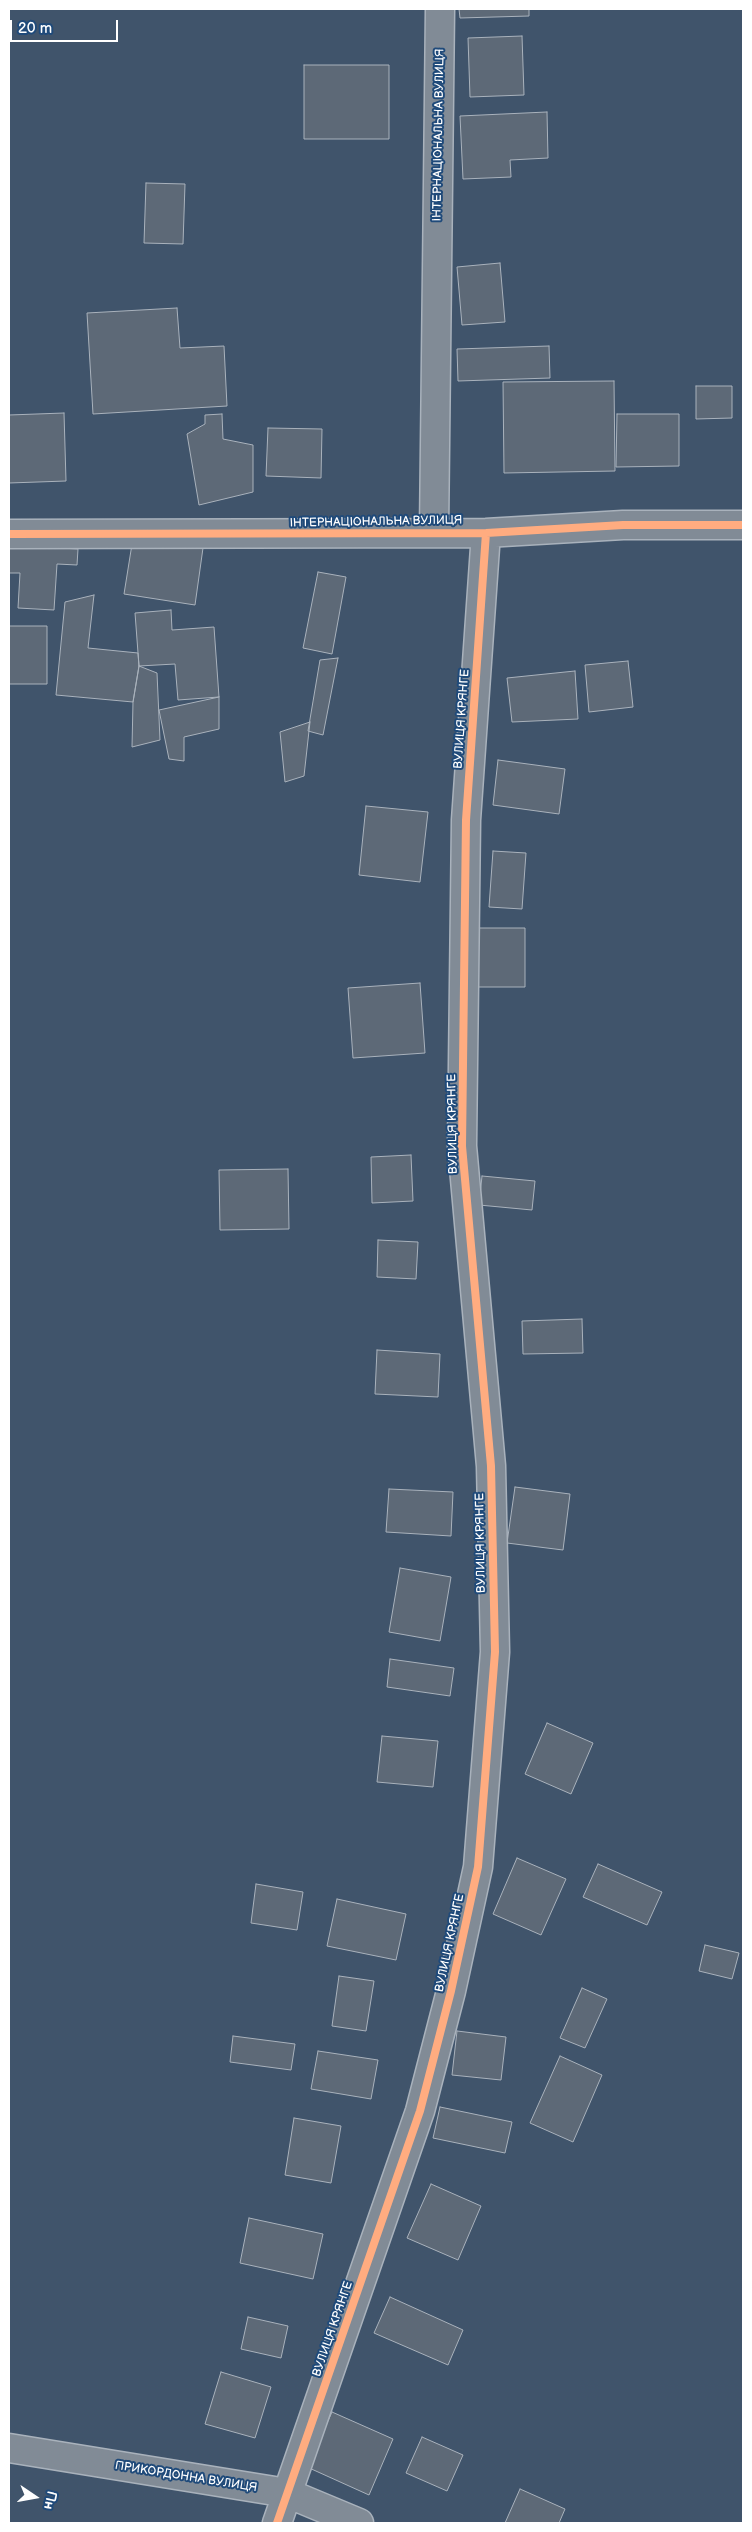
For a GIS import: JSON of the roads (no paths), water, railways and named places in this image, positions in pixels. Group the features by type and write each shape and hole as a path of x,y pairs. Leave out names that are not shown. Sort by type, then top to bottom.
{"street":[{"name":"ІНТЕРНАЦІОНАЛЬНА ВУЛИЦЯ","path":"434,532 440,9"},
{"name":"ІНТЕРНАЦІОНАЛЬНА ВУЛИЦЯ","path":"9,534 271,535 486,533 623,525 743,525"},
{"name":"ВУЛИЦЯ КРЯНГЕ","path":"278,2523 420,2111 451,1991 478,1867 495,1652 493,1535 491,1466 462,1146 466,820 486,533"},
{"name":"ПРИКОРДОННА ВУЛИЦЯ","path":"9,2448 288,2493 359,2523"}]}
